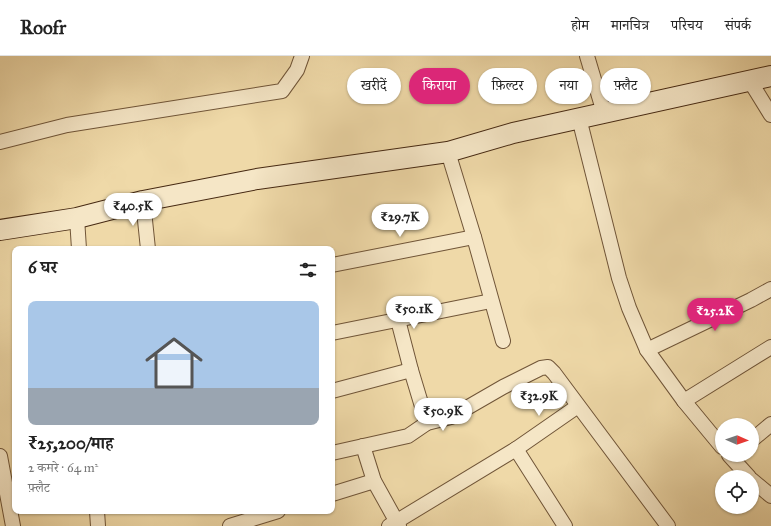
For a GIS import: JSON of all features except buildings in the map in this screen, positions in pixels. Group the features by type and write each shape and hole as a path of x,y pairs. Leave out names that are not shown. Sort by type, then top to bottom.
{"street":[{"path":"0,142 67,125 282,91 297,70 302,56"},
{"path":"587,56 604,113"},
{"path":"0,230 77,218 142,201 257,179 448,152 513,133 771,76"},
{"path":"750,81 771,115"},
{"path":"579,118 619,278 629,308 647,350 684,401 715,439"},
{"path":"448,152 474,237 502,341"},
{"path":"142,201 148,246"},
{"path":"77,218 78,246"},
{"path":"335,264 474,237"},
{"path":"647,350 771,289"},
{"path":"335,332 491,301"},
{"path":"398,320 427,423"},
{"path":"684,401 771,348"},
{"path":"335,452 408,436 427,423 451,417 503,386 544,367 550,369 554,373 668,526"},
{"path":"335,390 411,370"},
{"path":"362,446 374,481 395,525 516,449 578,406"},
{"path":"759,434 771,424"},
{"path":"516,449 560,524"},
{"path":"0,456 12,505"},
{"path":"736,462 743,470"},
{"path":"335,493 374,481"},
{"path":"759,486 771,496"},
{"path":"13,514 13,526"},
{"path":"97,514 98,526"},
{"path":"230,526 268,514"}]}
